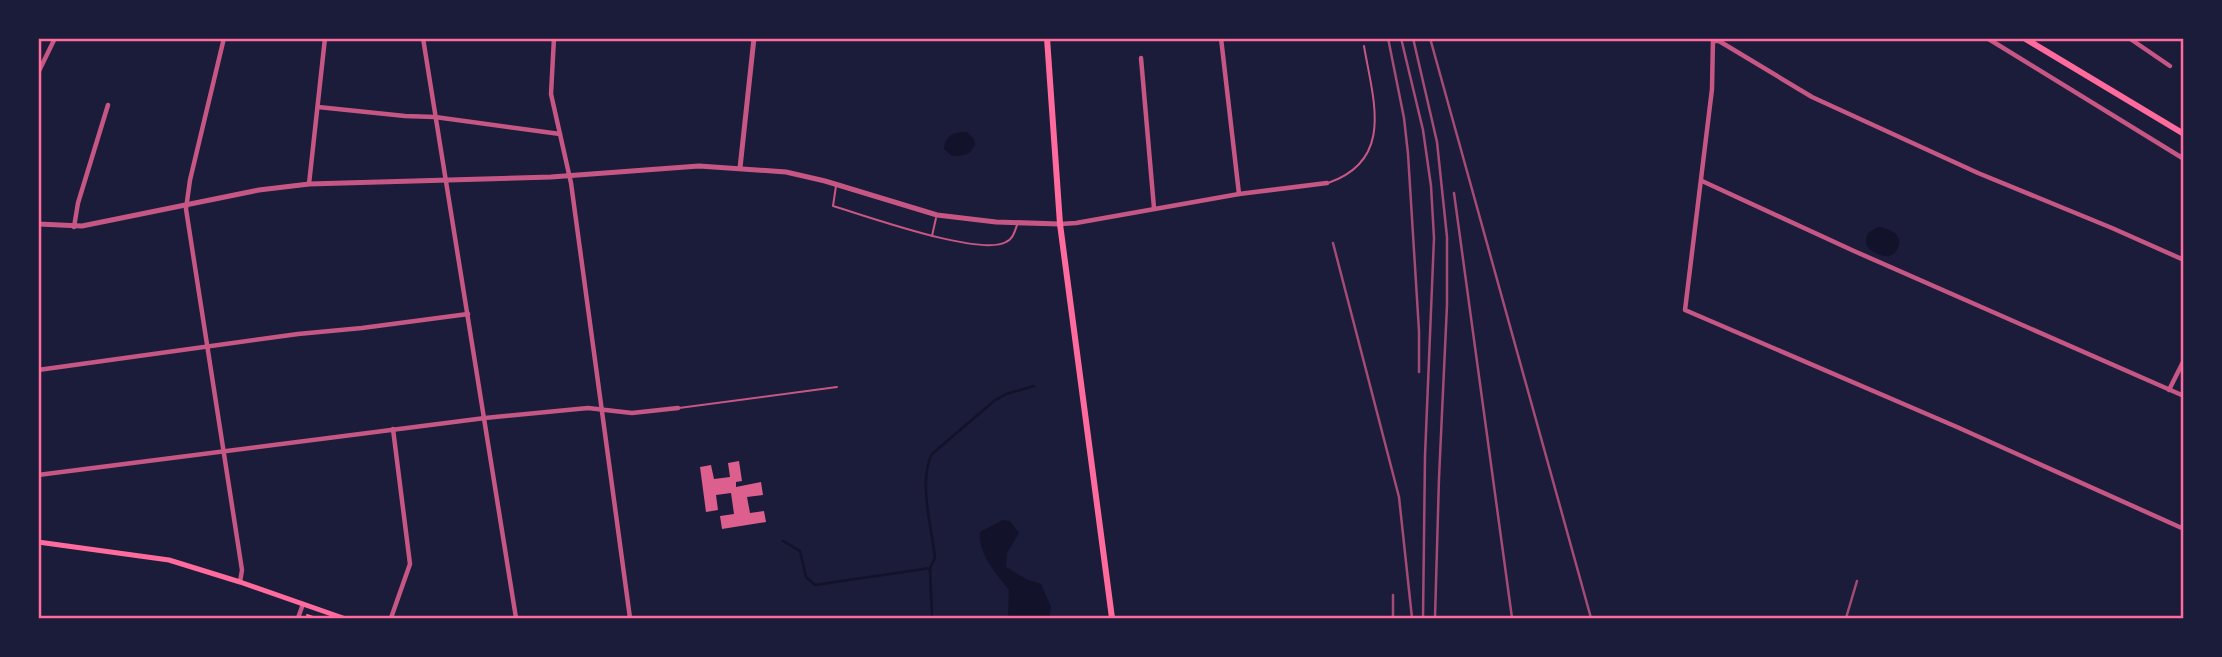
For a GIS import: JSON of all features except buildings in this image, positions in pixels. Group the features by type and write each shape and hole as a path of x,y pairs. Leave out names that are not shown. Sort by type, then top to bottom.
{"main road":[{"path":"1047,38 1060,225 1112,618"},
{"path":"2024,38 2183,134"},
{"path":"38,542 169,560 344,618"}],"street":[{"path":"38,73 55,38"},
{"path":"224,38 186,204 242,570 240,582"},
{"path":"309,184 325,38"},
{"path":"423,38 516,618"},
{"path":"554,38 551,83 570,176 630,618"},
{"path":"740,168 754,38"},
{"path":"1221,38 1239,194"},
{"path":"1987,38 2183,159"},
{"path":"2129,38 2170,66"},
{"path":"2183,260 1978,173 1812,97 1720,41 1713,40 1712,89 1685,310 1957,427 2183,529"},
{"path":"1141,58 1154,208"},
{"path":"74,227 87,169 108,105"},
{"path":"318,107 405,117 435,117 560,134"},
{"path":"38,224 74,227 259,190 309,184 570,176 699,166 786,172 836,184 937,215 1060,225 1239,194 1327,183"},
{"path":"1702,181 2183,396"},
{"path":"38,370 298,334 468,314"},
{"path":"2169,390 2183,360"},
{"path":"38,475 485,418 588,408 632,413 678,408"},
{"path":"391,618 410,564 393,429"},
{"path":"299,616 303,604"}],"lane":[{"path":"1327,183 1346,177 1367,155 1373,143 1376,127 1375,106 1364,46"},
{"path":"836,184 833,206 932,237 965,243 1004,244 1014,233 1018,223"},
{"path":"932,237 937,215"},
{"path":"678,408 837,387"}],"path":[{"path":"299,616 316,618"}],"shaded area":[{"path":"967,132 974,139 975,145 966,154 952,156 944,149 947,139"},
{"path":"1878,227 1891,231 1899,239 1898,248 1890,256 1878,254 1867,246 1868,233"},
{"path":"1003,520 1010,521 1019,533 1007,553 1006,567 1041,584 1051,607 1049,618 1008,618 1009,590 989,563 980,540 980,532"}],"waterway":[{"path":"783,541 800,551 806,577 815,585 930,568 935,558 926,477 932,454 994,401 1006,394 1034,386"},
{"path":"930,569 932,618"}],"railway":[{"path":"1388,38 1404,118 1408,154 1419,372"},
{"path":"1401,38 1423,130 1431,186 1434,238 1425,456 1423,618"},
{"path":"1413,38 1437,142 1447,237 1447,305 1435,618"},
{"path":"1430,38 1591,618"},
{"path":"1454,193 1512,618"},
{"path":"1333,243 1399,497 1412,618"},
{"path":"1846,618 1857,581"},
{"path":"1393,595 1393,618"}]}
